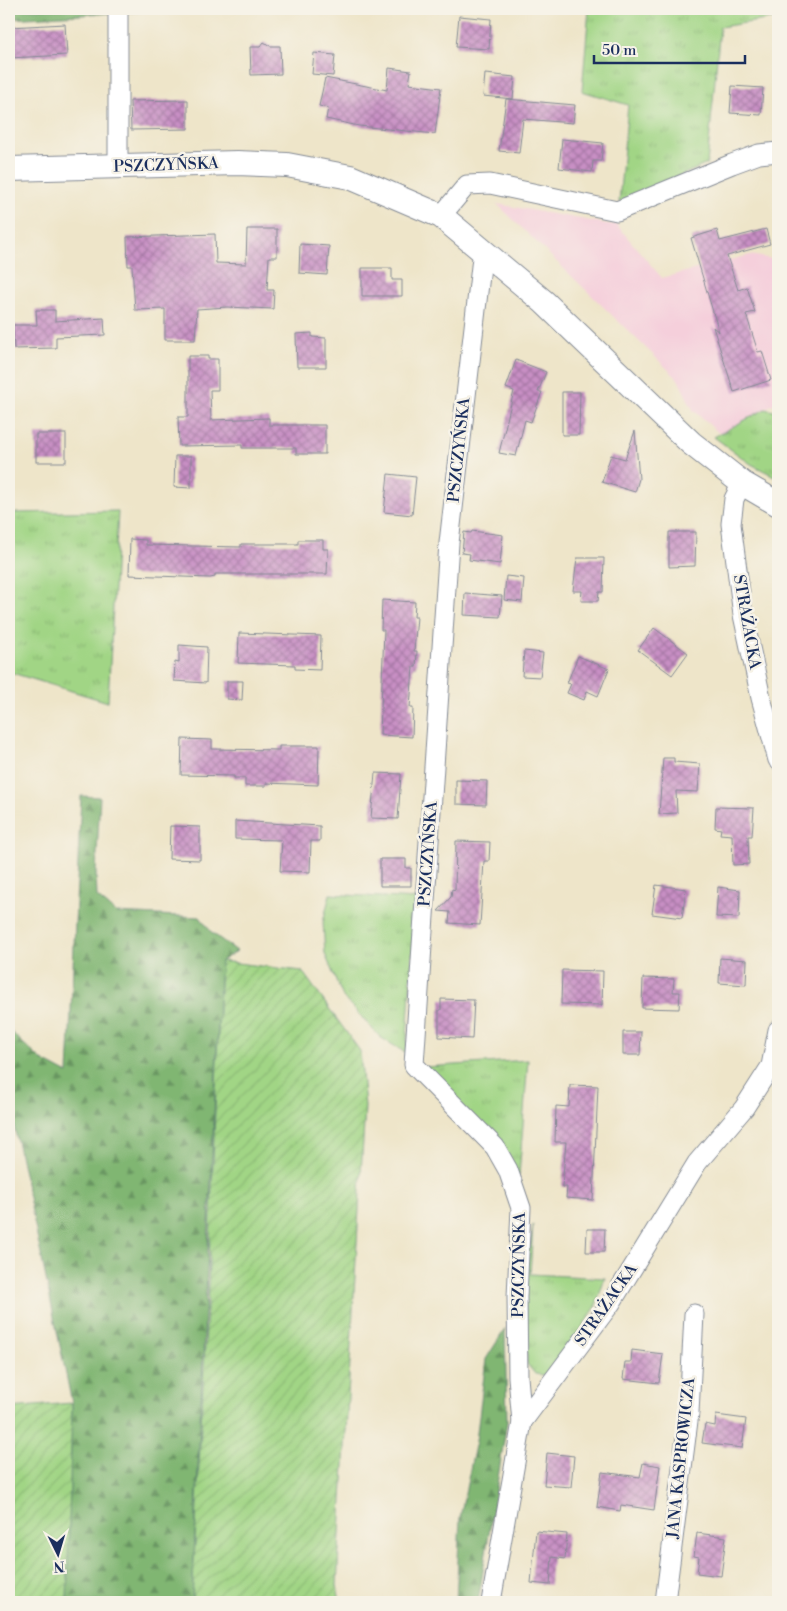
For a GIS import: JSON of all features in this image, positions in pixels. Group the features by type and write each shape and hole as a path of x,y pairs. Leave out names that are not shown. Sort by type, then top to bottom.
{"street":[{"path":"118,9 118,166"},
{"path":"441,216 467,185 490,184 617,211 759,154 778,152"},
{"name":"PSZCZYŃSKA","path":"9,169 237,163 287,165 350,177 441,216 483,249 544,302 691,442 738,491 778,504"},
{"name":"PSZCZYŃSKA","path":"483,249 449,543 414,1065 495,1147 508,1170 521,1208 517,1297 518,1377 522,1422"},
{"name":"STRAŻACKA","path":"738,491 731,524 743,615 761,698 778,760"},
{"name":"STRAŻACKA","path":"491,1602 522,1422 611,1303 697,1163 744,1108 771,1066 778,1030"},
{"name":"JANA KASPROWICZA","path":"665,1602 689,1413 694,1314"}],"shaded area":[{"path":"497,204 616,224 662,278 750,255 778,260 776,328 778,338 778,401 721,435 693,410 678,379"}],"green space":[{"path":"9,9 186,9 9,19"},
{"path":"589,9 778,9 778,18 720,27 707,164 619,202 628,105 582,91"},
{"path":"765,409 778,412 778,478 751,464 714,437"},
{"path":"118,511 108,702 9,672 9,513"},
{"path":"81,796 100,797 96,872 97,897 116,913 200,917 212,933 237,951 221,961 192,1602 67,1602 72,1403 9,1102 9,1030 40,1059 68,1074"},
{"path":"330,894 416,899 406,1053 380,1037 343,997 325,954 323,922"},
{"path":"221,961 302,971 360,1051 365,1106 337,1585 340,1602 192,1602 208,1287"},
{"path":"528,1060 519,1176 426,1067"},
{"path":"533,1225 530,1274 605,1278 595,1308 562,1356 545,1375 535,1374 527,1364 524,1280"},
{"path":"505,1329 507,1422 478,1602 456,1602 460,1517 476,1441 486,1359"},
{"path":"72,1403 67,1602 9,1602 9,1408"}],"building":[{"path":"459,16 491,19 489,49 456,47"},
{"path":"65,24 67,55 9,58 9,27"},
{"path":"264,42 270,46 280,46 281,74 251,75 250,47 260,47"},
{"path":"314,53 335,55 333,76 312,74"},
{"path":"389,68 411,71 409,84 441,88 435,134 359,126 326,119 328,108 319,106 325,78 387,90"},
{"path":"485,74 515,77 513,99 483,96"},
{"path":"732,86 763,88 761,115 730,113"},
{"path":"506,99 575,105 573,123 523,119 519,153 499,151"},
{"path":"188,100 188,129 131,130 130,101"},
{"path":"562,139 603,143 601,161 593,161 592,172 559,168"},
{"path":"247,229 277,229 277,257 269,257 267,290 274,290 273,309 227,307 197,309 195,340 165,340 165,309 135,310 132,266 128,266 127,237 215,234 216,263 246,264"},
{"path":"766,229 770,244 727,256 738,290 747,287 755,312 746,314 758,352 762,351 771,380 734,392 713,327 719,332 691,238 717,230 720,241"},
{"path":"300,244 329,246 327,275 299,273"},
{"path":"362,268 392,268 392,280 402,280 402,296 362,296"},
{"path":"36,310 55,310 55,321 104,318 105,335 56,337 56,348 14,349 13,325 37,325"},
{"path":"312,333 312,337 326,338 326,367 297,367 296,334"},
{"path":"188,356 208,356 208,359 218,359 218,390 210,390 211,420 269,418 269,425 325,425 325,454 296,454 296,448 242,448 242,445 179,446 178,417 188,417"},
{"path":"516,360 546,372 538,392 542,392 531,422 525,420 516,456 499,453 514,391 506,388"},
{"path":"562,392 580,392 579,435 562,435"},
{"path":"635,431 639,479 635,492 602,482 611,455 625,459"},
{"path":"36,434 66,434 66,462 36,462"},
{"path":"175,456 191,456 191,488 174,487"},
{"path":"388,474 416,477 412,515 384,512"},
{"path":"472,531 503,535 500,564 469,560 470,554 462,553 464,532 471,533"},
{"path":"669,532 696,532 695,566 669,567"},
{"path":"130,539 146,540 146,545 241,547 241,544 298,544 298,540 323,540 323,549 328,549 327,574 215,574 215,577 210,578 129,575"},
{"path":"577,558 604,558 603,592 599,592 598,601 581,601 582,591 573,591"},
{"path":"506,576 524,578 522,602 504,600"},
{"path":"465,593 502,596 500,617 464,615"},
{"path":"382,600 415,602 414,617 417,617 414,651 417,651 416,667 413,667 410,708 413,708 412,737 380,735 384,630 381,630"},
{"path":"654,628 688,653 672,675 638,650"},
{"path":"239,633 321,636 320,670 295,669 295,665 238,663"},
{"path":"179,645 207,647 206,683 174,681 175,662 179,663"},
{"path":"524,651 543,653 540,677 522,676"},
{"path":"578,656 609,669 598,696 587,691 584,700 567,693 571,684 567,683"},
{"path":"227,681 243,681 242,700 227,699"},
{"path":"182,739 212,740 212,749 279,750 279,746 319,746 318,785 266,783 266,786 245,786 245,778 234,778 234,776 181,775"},
{"path":"663,758 674,758 674,762 700,764 698,792 676,791 677,813 659,814"},
{"path":"375,773 401,774 398,819 371,818"},
{"path":"456,780 487,781 486,805 456,804"},
{"path":"716,807 754,808 752,836 748,836 749,864 733,865 732,835 720,834 721,829 715,828"},
{"path":"235,821 320,826 320,841 311,841 310,872 280,871 282,840 235,839"},
{"path":"170,826 200,827 200,860 169,859"},
{"path":"456,841 490,842 489,861 484,861 480,925 449,923 450,912 438,911 451,897 452,889 455,890"},
{"path":"380,859 406,859 406,868 411,868 411,886 380,886"},
{"path":"656,885 686,889 682,918 652,914"},
{"path":"718,887 740,890 739,918 716,917"},
{"path":"720,958 747,960 746,985 719,983"},
{"path":"562,970 603,971 602,1005 561,1004"},
{"path":"643,978 674,979 673,992 680,992 679,1009 642,1008"},
{"path":"441,999 474,1000 472,1039 439,1037"},
{"path":"623,1032 641,1032 640,1055 623,1055"},
{"path":"570,1085 598,1086 593,1200 566,1198 567,1187 562,1187 566,1142 555,1142 556,1106 569,1107"},
{"path":"587,1229 605,1229 604,1252 586,1252"},
{"path":"632,1350 663,1354 659,1383 623,1379 625,1362 631,1362"},
{"path":"716,1415 746,1419 742,1448 702,1443 705,1424 715,1426"},
{"path":"547,1453 574,1456 571,1487 544,1485"},
{"path":"643,1463 660,1466 654,1510 621,1505 620,1511 597,1507 602,1472 640,1477"},
{"path":"536,1531 567,1534 565,1559 552,1557 550,1585 531,1583"},
{"path":"697,1533 726,1537 721,1576 697,1573 699,1557 694,1556"}]}
